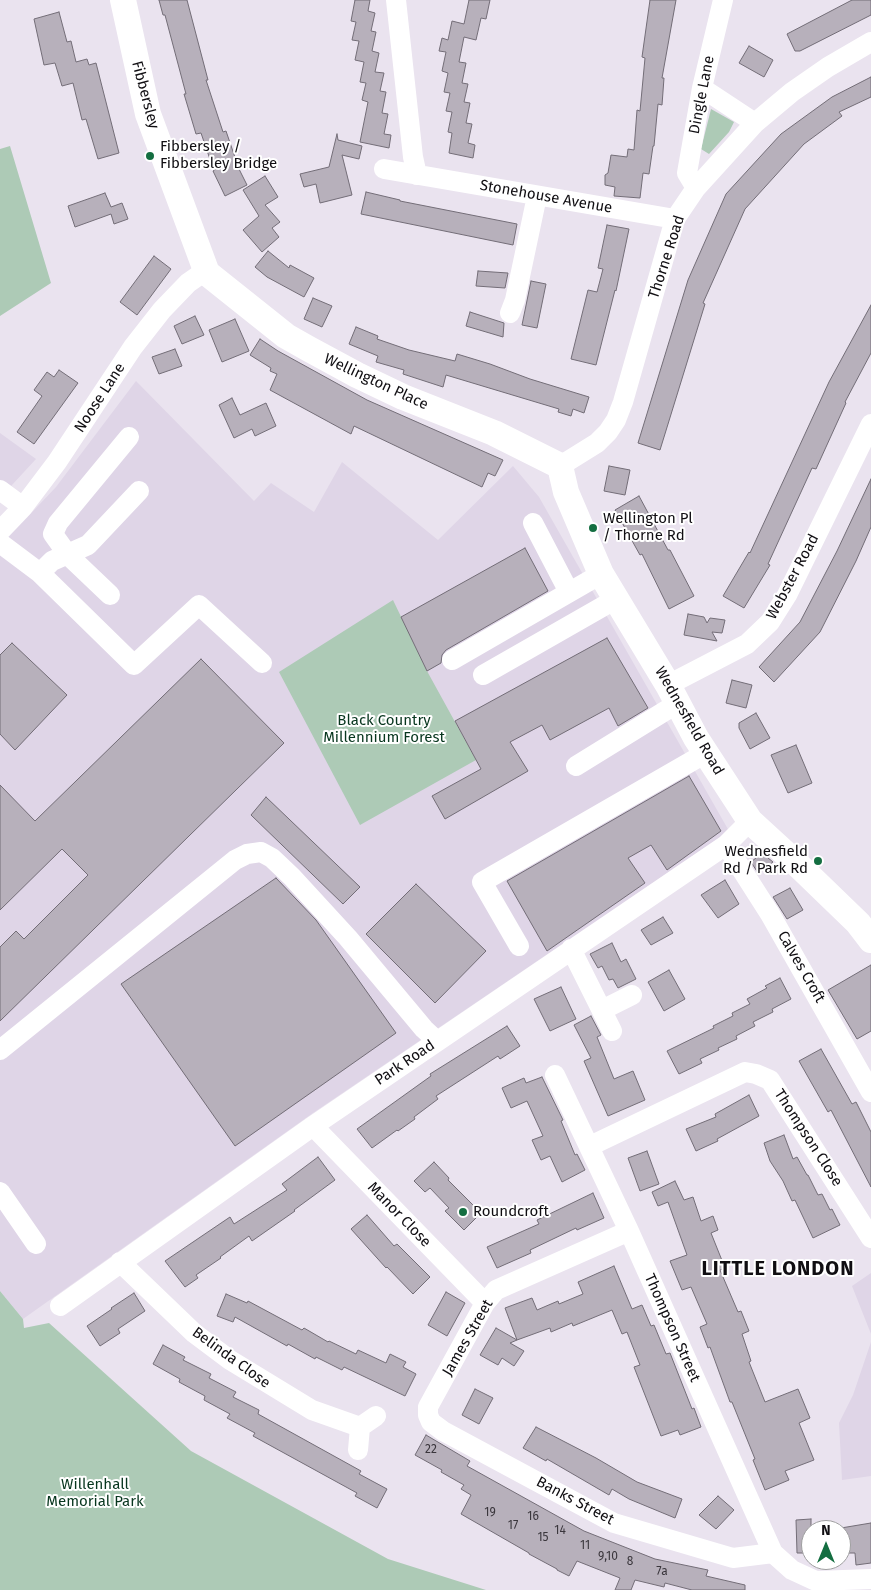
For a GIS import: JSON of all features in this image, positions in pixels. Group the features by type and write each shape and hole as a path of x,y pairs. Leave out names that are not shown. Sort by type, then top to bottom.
{"main road":[{"name":"Fibbersley","path":"123,0 148,114 207,273"},
{"name":"Wellington Place","path":"207,273 286,336 309,350 404,397 494,432 560,466"},
{"name":"Wednesfield Road","path":"560,466 566,492 601,574 706,753 750,821 867,926"}],"street":[{"path":"398,0 413,157 417,175"},
{"name":"Dingle Lane","path":"696,188 687,173 702,88 723,0"},
{"name":"Thorne Road","path":"560,466 597,443 616,420 623,402 675,219 696,188 755,123 792,92 828,67 871,42"},
{"path":"702,88 755,123"},
{"name":"Stonehouse Avenue","path":"384,169 675,219"},
{"path":"510,313 515,300 537,196"},
{"name":"Noose Lane","path":"0,532 58,462 133,347 162,310 188,283 207,273"},
{"name":"Webster Road","path":"576,766 673,694 747,644 770,622 787,595 871,424"},
{"path":"110,595 68,555 53,534 58,523 129,437"},
{"path":"0,490 22,507"},
{"path":"40,573 52,561 88,545 139,491"},
{"path":"533,523 569,592"},
{"path":"0,543 40,573 134,665 199,605 262,663"},
{"path":"452,660 601,574"},
{"path":"482,674 616,599"},
{"path":"518,946 482,882 706,753"},
{"name":"Park Road","path":"60,1306 313,1126 726,845 750,821"},
{"name":"Calves Croft","path":"726,845 770,914 871,1092"},
{"path":"0,1050 235,860 247,854 261,852 272,858 292,877 348,938 424,1029 437,1041"},
{"path":"571,949 612,1031"},
{"path":"602,1010 632,995"},
{"name":"Thompson Close","path":"590,1146 746,1072 756,1074 770,1080 871,1238"},
{"name":"Thompson Street","path":"555,1075 629,1231 773,1553"},
{"name":"Manor Close","path":"313,1126 485,1304"},
{"path":"0,1192 36,1244"},
{"name":"James Street","path":"443,1430 431,1422 428,1408 485,1304 496,1290 629,1231"},
{"name":"Belinda Close","path":"120,1262 194,1333 230,1360 312,1410 368,1421 358,1450"},
{"name":"Banks Street","path":"443,1430 614,1523 732,1558 773,1553"},
{"path":"773,1553 792,1570 816,1581 871,1578"}],"shaded area":[{"path":"136,381 254,501 271,483 314,512 342,462 438,540 513,466 539,497 729,831 313,1113 23,1319 0,1291 0,546 56,487"},
{"path":"0,433 36,459 0,498"},
{"path":"871,1273 871,1334 852,1286"},
{"path":"871,1342 871,1476 842,1480 839,1423 853,1395"}],"green space":[{"path":"711,109 734,122 729,132 709,154 701,149"},
{"path":"10,146 51,283 0,316 0,149"},
{"name":"Black Country Millennium Forest","path":"393,600 427,671 476,760 360,825 279,672"},
{"name":"Willenhall Memorial Park","path":"0,1291 23,1319 24,1328 49,1323 191,1451 388,1559 486,1590 0,1590"}],"building":[{"path":"159,0 187,0 208,80 206,80 223,132 226,131 239,169 247,185 225,196 213,171 201,133 196,134 184,94 186,94 165,15 163,15"},
{"path":"355,0 370,0 368,11 375,13 371,31 376,32 372,51 379,53 375,72 384,73 380,91 386,92 382,113 388,114 384,134 391,135 389,148 360,142 368,102 362,100 366,83 360,82 364,62 355,60 359,41 352,40 356,22 351,21"},
{"path":"469,0 490,0 486,19 481,18 476,40 464,37 459,62 466,63 462,83 468,84 464,102 470,103 466,123 472,124 468,143 475,145 473,158 449,153 452,133 448,132 452,112 446,111 450,93 444,92 448,73 442,71 446,52 439,51 442,38 448,40 452,21 464,24"},
{"path":"650,0 676,0 662,78 664,78 662,105 658,104 649,174 643,173 640,198 614,196 615,187 605,185 605,175 608,173 611,155 627,157 628,149 634,150 637,110 640,111 645,58 642,57"},
{"path":"852,0 871,0 871,15 800,51 795,51 787,34"},
{"path":"59,12 67,42 71,41 76,62 87,59 89,65 96,63 119,153 98,159 86,119 82,120 73,83 62,86 55,63 44,65 34,19"},
{"path":"749,46 773,60 764,77 739,63"},
{"path":"871,77 871,97 839,112 842,116 804,144 745,209 703,303 705,304 660,450 638,443 688,280 726,194 781,134 832,97"},
{"path":"337,134 338,140 362,146 359,159 342,155 352,195 320,203 316,184 304,187 300,174 329,167"},
{"path":"265,176 278,197 265,205 280,222 272,228 279,237 262,252 243,230 259,216 243,190"},
{"path":"366,192 400,201 517,224 513,245 361,214"},
{"path":"105,193 111,207 122,203 128,219 114,224 111,214 75,227 68,206"},
{"path":"607,225 629,229 616,291 596,365 571,359 588,290 597,292 603,269 598,268"},
{"path":"268,251 289,268 290,265 314,278 304,297 267,277 255,267"},
{"path":"154,256 171,269 137,315 120,302"},
{"path":"478,271 508,273 505,288 476,286"},
{"path":"531,281 546,284 537,328 522,325"},
{"path":"313,298 332,306 322,327 304,319"},
{"path":"871,305 871,353 845,402 816,469 812,468 768,564 770,565 744,608 723,596 750,553 829,382"},
{"path":"470,312 504,323 503,337 466,326"},
{"path":"195,316 204,335 182,344 174,326"},
{"path":"235,319 249,351 222,362 209,330"},
{"path":"356,327 378,336 377,339 409,350 455,361 457,354 589,397 584,413 573,409 571,416 558,412 559,409 446,375 443,387 403,374 404,370 376,362 378,356 349,344"},
{"path":"260,339 278,351 367,400 503,460 495,476 488,473 482,487 354,426 351,434 270,390 277,374 270,371 271,368 250,355"},
{"path":"175,349 182,366 159,374 152,357"},
{"path":"59,370 78,383 34,444 17,432 42,396 34,390 47,372 54,377"},
{"path":"232,398 240,415 266,403 276,426 255,436 252,429 234,438 219,405"},
{"path":"609,466 630,470 625,495 604,491"},
{"path":"871,479 871,527 856,561 820,632 774,682 759,667 800,622 837,551"},
{"path":"639,496 694,596 669,609 642,554 640,555 615,510"},
{"path":"525,548 548,591 446,650 442,655 441,663 427,671 401,617"},
{"path":"688,614 704,617 707,623 710,618 725,620 722,633 712,632 717,641 684,635"},
{"path":"607,638 648,708 618,726 609,708 550,740 542,725 510,742 528,771 445,819 432,796 481,769 455,721"},
{"path":"12,643 67,695 15,750 0,734 0,655"},
{"path":"201,659 284,743 0,1021 0,947 16,931 24,939 88,875 62,849 0,910 0,785 35,821"},
{"path":"732,680 752,685 746,708 726,703"},
{"path":"756,713 770,738 750,749 739,728 739,723"},
{"path":"796,745 812,783 788,793 771,755"},
{"path":"689,776 721,831 667,870 651,845 628,858 645,883 547,951 507,881"},
{"path":"266,797 360,887 343,904 251,815"},
{"path":"762,853 773,862 758,873 751,862"},
{"path":"276,878 316,920 396,1033 235,1146 121,984"},
{"path":"725,880 739,904 718,918 701,895"},
{"path":"416,884 486,951 435,1003 366,934"},
{"path":"790,888 803,910 787,919 773,897"},
{"path":"663,917 673,933 651,945 641,930"},
{"path":"612,943 621,962 626,959 636,979 618,988 613,979 609,980 602,966 598,968 590,954"},
{"path":"871,965 871,1031 857,1039 828,990"},
{"path":"669,970 685,999 664,1011 648,982"},
{"path":"780,978 791,999 772,1009 773,1012 753,1022 755,1026 736,1036 737,1039 700,1059 702,1063 679,1074 667,1051 714,1028 713,1026 733,1016 732,1013 750,1004 747,999"},
{"path":"561,987 576,1019 550,1031 534,999"},
{"path":"591,1016 601,1035 597,1037 614,1079 633,1071 645,1100 608,1116 584,1061 591,1058 574,1025"},
{"path":"507,1026 520,1046 500,1059 498,1056 436,1096 438,1099 398,1131 372,1148 357,1129 431,1076 430,1074"},
{"path":"821,1049 852,1104 856,1102 871,1132 871,1187 831,1110 828,1112 799,1061"},
{"path":"542,1077 563,1120 561,1121 575,1155 577,1154 585,1170 562,1182 550,1156 541,1160 532,1140 543,1136 527,1101 511,1108 502,1088 524,1078 526,1083"},
{"path":"749,1095 759,1116 717,1139 718,1141 696,1151 686,1129 716,1117 715,1114"},
{"path":"784,1135 793,1159 797,1157 818,1195 822,1194 840,1225 813,1238 795,1200 792,1201 783,1181 770,1161 764,1143"},
{"path":"647,1151 659,1184 640,1191 628,1158"},
{"path":"318,1157 335,1180 252,1241 249,1236 196,1275 198,1278 185,1287 165,1261 230,1217 234,1224 287,1190 282,1184"},
{"path":"434,1162 449,1178 448,1180 481,1213 464,1230 445,1211 449,1208 430,1188 425,1192 414,1181"},
{"path":"675,1181 684,1200 693,1197 701,1221 713,1216 718,1230 711,1233 725,1268 720,1270 738,1312 741,1311 749,1331 742,1334 751,1361 749,1362 765,1402 798,1389 810,1418 799,1423 814,1460 785,1471 789,1480 765,1490 753,1460 755,1459 732,1402 730,1402 710,1347 708,1348 700,1327 707,1324 691,1287 682,1290 670,1261 687,1255 668,1202 658,1206 652,1192"},
{"path":"593,1193 604,1218 577,1230 576,1228 530,1250 531,1253 497,1268 487,1247 539,1224 537,1220"},
{"path":"367,1215 394,1246 397,1244 430,1277 413,1294 386,1268 351,1229"},
{"path":"614,1266 632,1309 642,1305 651,1326 654,1325 666,1354 670,1353 701,1427 680,1435 678,1430 661,1436 634,1367 640,1365 627,1332 622,1334 612,1310 573,1326 572,1323 551,1332 550,1328 517,1340 505,1308 532,1298 537,1310 558,1301 559,1304 583,1294 578,1282"},
{"path":"446,1292 465,1303 447,1336 428,1325"},
{"path":"134,1293 145,1311 118,1329 120,1333 100,1346 87,1326"},
{"path":"226,1294 247,1303 248,1301 302,1330 304,1328 328,1342 356,1354 358,1350 386,1363 390,1354 406,1362 403,1367 416,1374 405,1396 344,1367 342,1370 316,1357 315,1359 288,1344 287,1346 235,1317 233,1322 217,1316"},
{"path":"496,1328 517,1340 510,1343 524,1351 514,1366 502,1358 498,1365 480,1355"},
{"path":"163,1345 185,1357 183,1360 211,1374 209,1378 236,1392 233,1397 259,1410 258,1414 361,1471 359,1474 387,1489 377,1508 355,1496 357,1493 253,1436 255,1433 227,1418 230,1414 204,1400 205,1396 179,1382 180,1379 153,1364"},
{"path":"475,1389 493,1398 479,1424 462,1415"},
{"path":"536,1427 637,1482 682,1499 675,1518 629,1499 612,1489 609,1495 547,1459 546,1461 523,1448"},
{"path":"426,1435 470,1461 467,1466 584,1531 655,1559 708,1570 706,1576 745,1585 745,1590 692,1590 665,1583 664,1587 635,1580 631,1590 615,1590 620,1578 577,1561 569,1576 461,1514 471,1495 461,1489 464,1485 415,1455"},
{"path":"718,1496 734,1510 716,1529 699,1515"},
{"path":"811,1519 801,1520 801,1553 797,1553 796,1520"},
{"path":"871,1523 871,1563 856,1565 855,1553 851,1553 851,1526"}],"place":[{"name":"Fibbersley / Fibbersley Bridge","path":"150,156"},
{"name":"Wellington Pl / Thorne Rd","path":"593,528"},
{"name":"Wednesfield Rd / Park Rd","path":"818,861"},
{"name":"Roundcroft","path":"463,1212"}],"district":[{"name":"LITTLE LONDON","path":"778,1269"}]}
